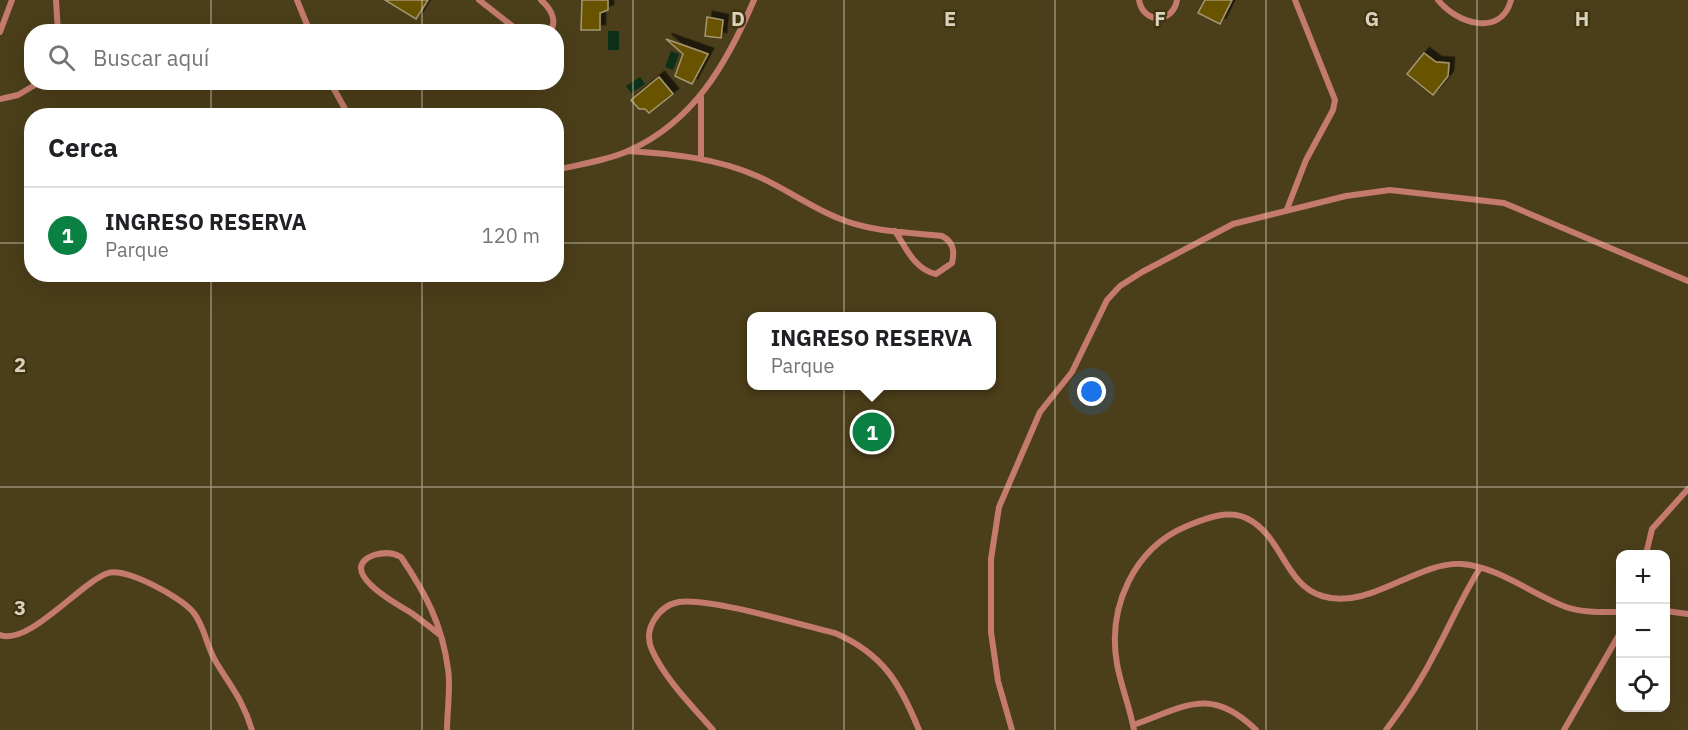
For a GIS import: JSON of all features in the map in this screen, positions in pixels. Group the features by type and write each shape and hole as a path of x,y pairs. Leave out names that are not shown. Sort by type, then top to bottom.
{"street":[{"path":"0,32 12,0"},
{"path":"56,0 58,24"},
{"path":"297,0 307,24"},
{"path":"480,0 510,24"},
{"path":"541,0 549,7 554,18 552,24"},
{"path":"564,168 628,151 673,123 701,97 720,70 754,0"},
{"path":"1138,0 1143,12 1161,18 1172,12 1177,0"},
{"path":"1287,209 1305,160 1333,110 1335,100 1295,0"},
{"path":"1438,0 1461,19 1481,24 1503,15 1511,0"},
{"path":"0,99 18,95 26,90"},
{"path":"334,90 345,108"},
{"path":"701,97 701,158"},
{"path":"628,151 701,158 759,177 838,218 895,231 942,236 950,240 953,247 952,263 936,274 926,272 917,265 895,231"},
{"path":"1012,730 998,681 991,632 993,534 1007,485 1040,412 1072,372 1107,300 1120,286 1171,255 1233,224 1346,196 1390,190 1504,203 1688,281"},
{"path":"1647,550 1652,529 1688,489"},
{"path":"1256,730 1227,707 1206,702 1133,728 1117,664 1118,616 1122,597 1136,566 1159,541 1174,531 1217,516 1232,514 1247,518 1274,542 1297,579 1322,596 1341,598 1377,591 1445,566 1462,564 1480,568 1568,608 1616,612"},
{"path":"440,635 372,588 363,571 363,563 370,556 383,552 401,557 425,591 440,635 449,670 447,730"},
{"path":"1386,730 1418,684 1463,595 1480,568"},
{"path":"0,636 16,635 37,623 70,601 95,578 110,572 126,573 180,600 193,611 201,624 215,660 240,697 252,730"},
{"path":"713,730 675,684 652,650 649,628 659,611 680,601 705,603 835,633 855,642 871,652 897,682 920,730"},
{"path":"1670,612 1688,614"},
{"path":"1564,730 1616,640"}],"shaded area":[{"path":"608,31 619,31 619,50 608,50"},
{"path":"671,51 679,54 673,70 665,67"},
{"path":"640,77 645,84 631,93 626,86"}],"building":[{"path":"385,0 428,0 416,19"},
{"path":"582,0 608,0 608,10 600,13 600,30 581,30"},
{"path":"1205,0 1232,0 1220,24 1198,13"},
{"path":"707,17 723,20 721,38 705,36"},
{"path":"666,39 708,54 692,84 675,76 683,54"},
{"path":"1424,53 1436,62 1449,63 1448,76 1433,95 1407,74"},
{"path":"659,77 673,94 649,113 645,109 639,109 631,100"}],"place":[{"name":"INGRESO RESERVA","path":"872,432"}]}
